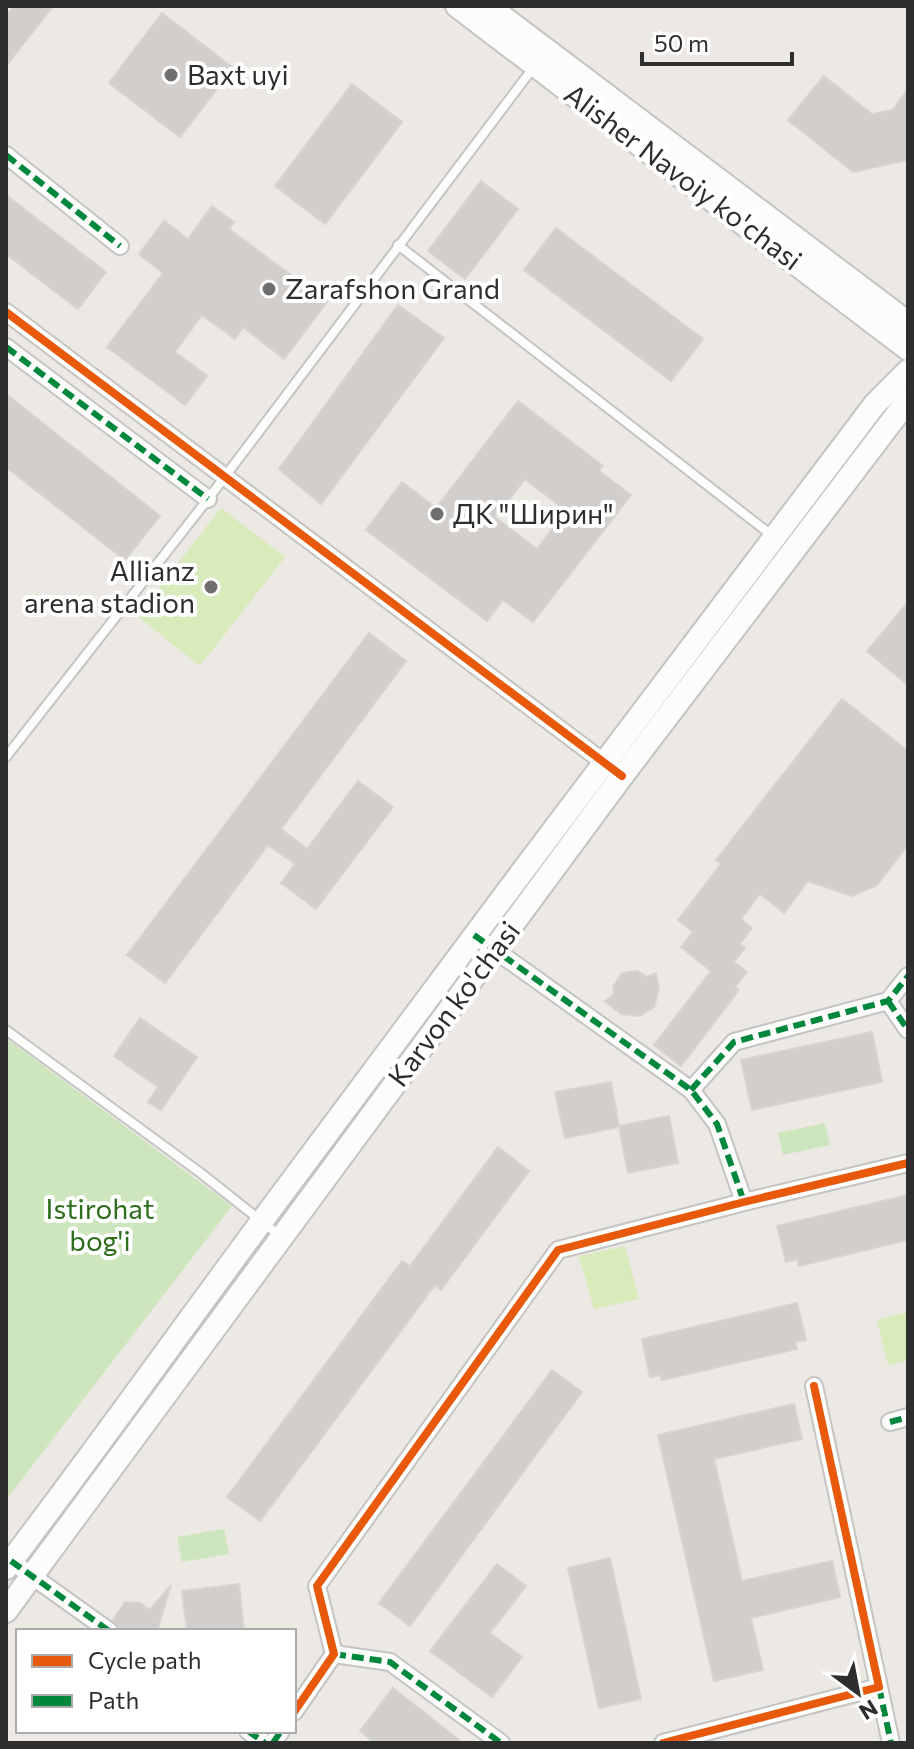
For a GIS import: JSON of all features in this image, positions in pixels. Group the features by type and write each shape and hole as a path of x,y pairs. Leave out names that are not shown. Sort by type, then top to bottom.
{"main road":[{"name":"Alisher Navoiy ko'chasi","path":"457,6 541,58 908,323"},
{"name":"Alisher Navoiy ko'chasi","path":"488,6 541,58 908,349"},
{"path":"9,1564 474,935 613,769 774,537 875,404 908,371"},
{"name":"Karvon ko'chasi","path":"6,1611 495,950 613,769 908,400"}],"street":[{"path":"6,155 120,246"},
{"path":"6,312 613,769"},
{"path":"6,347 208,499"},
{"path":"474,935 691,1090 717,1124 744,1202"},
{"path":"691,1090 734,1042 888,1001 908,976"},
{"path":"888,1001 908,1030"},
{"path":"296,1709 334,1654 317,1586 558,1250 908,1163"},
{"path":"814,1386 891,1743"},
{"path":"890,1422 908,1417"},
{"path":"9,1564 32,1576 106,1629"},
{"path":"334,1654 390,1662 501,1743"},
{"path":"663,1743 879,1687"}],"lane":[{"path":"6,757 208,499 541,58"},
{"path":"398,245 774,537"},
{"path":"6,1030 202,1174 281,1237"}],"green space":[{"name":"Allianz arena stadion","path":"221,508 285,557 200,666 137,616"},
{"name":"Istirohat bog'i","path":"6,1038 232,1206 6,1500"},
{"path":"825,1123 830,1145 783,1155 778,1133"},
{"path":"625,1246 639,1299 594,1309 579,1256"},
{"path":"908,1312 908,1360 888,1365 877,1320"},
{"path":"224,1529 229,1554 182,1562 177,1537"}],"building":[{"path":"14,6 53,6 6,66 6,16"},
{"name":"Baxt uyi","path":"162,13 233,68 180,137 109,83"},
{"path":"824,76 872,114 893,110 908,88 908,160 853,172 788,120"},
{"path":"352,84 402,122 325,224 275,186"},
{"path":"481,181 518,209 465,279 428,251"},
{"path":"6,195 106,272 78,309 6,254"},
{"path":"212,206 234,222 229,229 327,302 284,359 243,327 235,339 202,315 175,352 207,376 185,405 107,347 163,273 139,254 164,221 188,239"},
{"path":"556,228 703,339 671,381 524,270"},
{"path":"398,305 444,338 321,504 279,469"},
{"path":"6,394 160,516 125,560 6,467"},
{"name":"ДК \"Ширин\"","path":"518,401 603,466 599,471 631,495 533,622 503,600 487,621 366,530 402,482 436,508","holes":["525,479 566,511 537,549 495,517"]},
{"path":"908,602 908,685 867,651"},
{"path":"369,633 406,661 281,829 307,849 358,781 393,807 316,909 281,883 295,864 268,845 165,983 127,955"},
{"path":"842,699 908,751 908,845 877,885 852,896 808,881 784,913 760,894 741,919 752,928 740,944 745,948 734,962 747,972 735,987 739,990 681,1066 654,1045 711,971 681,947 693,932 678,920 721,864 716,860"},
{"path":"637,971 647,977 656,973 659,989 654,1007 640,1016 621,1014 605,1001 613,995 614,985 622,973"},
{"path":"140,1018 197,1057 161,1110 148,1102 158,1087 114,1056"},
{"path":"872,1032 882,1082 752,1110 741,1060"},
{"path":"611,1082 619,1126 669,1116 678,1163 628,1173 619,1127 565,1138 555,1092"},
{"path":"498,1147 529,1171 441,1290 435,1285 260,1521 227,1497 402,1261 410,1266"},
{"path":"908,1195 908,1240 799,1266 797,1259 786,1262 777,1226"},
{"path":"797,1303 806,1340 795,1342 797,1349 662,1380 660,1375 650,1377 642,1339"},
{"path":"552,1370 582,1392 410,1626 379,1603"},
{"path":"794,1404 802,1439 714,1459 742,1581 832,1561 840,1597 751,1618 763,1670 714,1681 658,1435"},
{"path":"610,1558 641,1699 599,1708 568,1568"},
{"path":"497,1564 526,1586 490,1633 522,1657 492,1697 430,1651"},
{"path":"239,1584 244,1629 187,1629 182,1591"},
{"path":"171,1585 158,1629 121,1629 113,1620 125,1602 140,1603 150,1610"},
{"path":"393,1688 463,1743 375,1743 360,1731"}],"marked path":[{"path":"6,155 120,246"},
{"path":"6,347 208,499"},
{"path":"474,935 691,1090 717,1124 744,1202"},
{"path":"691,1090 734,1042 888,1001 908,976"},
{"path":"888,1001 908,1030"},
{"path":"890,1422 908,1417"},
{"path":"11,1561 106,1629"},
{"path":"334,1654 390,1662 501,1743"},
{"path":"879,1687 891,1743"},
{"path":"251,1733 265,1743"},
{"path":"273,1743 280,1733"}],"cycle path":[{"path":"6,312 622,776"},
{"path":"296,1709 334,1654 317,1586 558,1250 908,1163"},
{"path":"663,1743 879,1687 814,1386"}],"place":[{"name":"Baxt uyi","path":"171,75"},
{"name":"Zarafshon Grand","path":"269,289"},
{"name":"ДК \"Ширин\"","path":"437,514"},
{"name":"Allianz arena stadion","path":"211,587"}]}
